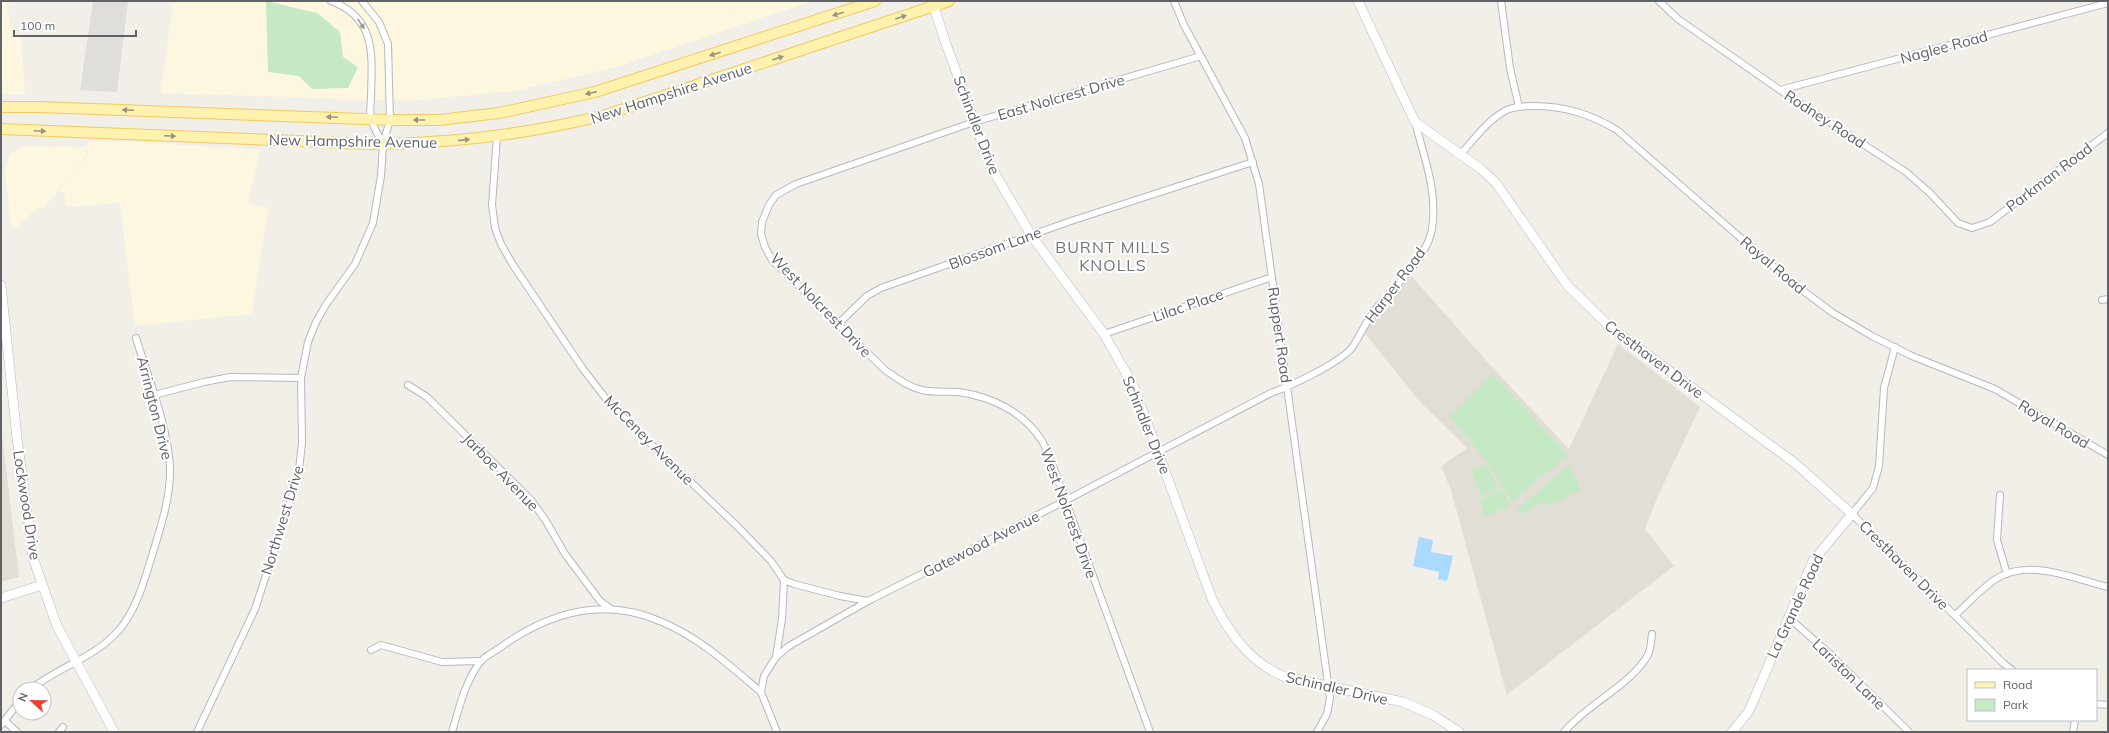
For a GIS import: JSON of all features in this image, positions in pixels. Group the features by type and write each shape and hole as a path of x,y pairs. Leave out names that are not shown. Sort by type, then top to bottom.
{"main road":[{"name":"New Hampshire Avenue","path":"1,107 45,107 390,120 439,120 499,113 595,92 875,1"},
{"name":"New Hampshire Avenue","path":"1,129 383,144 451,141 497,136 569,124 609,114 934,3 948,1"}],"street":[{"path":"331,1 352,13 363,25 367,33 372,56 371,119 383,144"},
{"name":"Northwest Drive","path":"197,732 255,609 299,470 302,443 301,378 308,342 316,322 327,303 355,264 373,223 381,176 383,144 390,120 388,44 379,22 362,1"},
{"name":"Ruppert Road","path":"1174,1 1201,56 1245,138 1259,184 1328,687"},
{"name":"Cresthaven Drive","path":"1358,1 1415,122 1481,169 1496,184 1568,285 1597,316 1796,464 1852,514 2011,669"},
{"path":"1501,1 1510,68 1519,107"},
{"name":"Rodney Road","path":"1659,1 1678,19 1780,90 1906,172 1930,193 1958,223 1972,228 1990,222"},
{"name":"Schindler Drive","path":"934,3 974,122 991,167 1031,235 1104,334 1134,387 1212,599 1225,625 1237,642 1257,661 1275,673 1328,687 1403,702 1433,715 1459,732"},
{"name":"Naglee Road","path":"1780,90 2108,3"},
{"name":"East Nolcrest Drive","path":"769,205 776,195 796,184 974,122 1201,56"},
{"name":"Royal Road","path":"1461,154 1487,123 1510,109 1519,107 1555,106 1598,118 1617,130 1790,281 1833,313 1872,336 1895,347 1995,389 2108,455"},
{"name":"Harper Road","path":"1287,387 1336,360 1350,349 1375,310 1419,256 1428,241 1432,228 1434,193 1415,122"},
{"name":"Parkman Road","path":"1990,222 2108,133"},
{"name":"McCeney Avenue","path":"497,136 492,205 496,228 501,244 513,265 583,369 607,400 632,426 738,526 771,561 784,580"},
{"name":"Blossom Lane","path":"838,324 867,296 881,288 1031,235 1253,162"},
{"name":"West Nolcrest Drive","path":"769,205 762,222 762,234 772,260 885,370 903,383 923,390 979,396 999,403 1018,415 1042,441 1150,732"},
{"name":"Lilac Place","path":"1104,334 1272,277"},
{"name":"Lockwood Drive","path":"1,285 24,492 33,558 57,626 114,732"},
{"name":"Arrington Drive","path":"42,681 76,663 105,643 119,630 129,616 147,573 162,523 169,488 170,466 154,395 136,338"},
{"name":"La Grande Road","path":"1732,732 1749,711 1812,561 1826,542 1869,495 1875,481 1879,466 1884,388 1895,347"},
{"path":"154,395 230,377 301,378"},
{"name":"Jarboe Avenue","path":"408,385 427,397 531,500 546,521 565,554 600,601 611,609"},
{"name":"Gatewood Avenue","path":"776,657 789,646 868,601 1159,453 1272,393 1287,387"},
{"path":"2000,495 1997,540 2007,574"},
{"path":"1955,616 2001,576 2027,570 2043,570 2108,587"},
{"path":"761,692 764,676 776,657 782,619 784,580 840,596 868,601"},
{"path":"1,598 42,585"},
{"path":"452,732 463,694 481,661 541,622 558,616 593,608 611,609 641,614 662,622 692,637 711,650 761,692 777,732"},
{"name":"Lariston Lane","path":"1788,617 1831,655 1908,732"},
{"path":"1564,732 1585,710 1635,672 1649,654 1652,634"},
{"path":"371,650 381,645 442,662 481,661"},
{"path":"1317,732 1327,714 1330,698 1328,687"},
{"path":"2097,704 2108,706"},
{"path":"12,711 3,723 17,732"},
{"path":"2073,732 2075,721"}],"shaded area":[{"path":"1,1 16,1 7,4 10,27 21,38 25,94 1,94"},
{"path":"93,1 128,1 117,92 80,90"},
{"path":"173,1 813,1 613,68 514,91 408,101 161,93"},
{"path":"87,141 139,142 260,150 248,203 268,208 252,314 135,326 120,203 67,207 64,193 59,190 88,156"},
{"path":"26,146 86,147 87,156 43,208 39,207 13,230 10,217 5,169 10,154"},
{"path":"1408,272 1491,366 1569,449 1618,344 1700,407 1657,498 1645,529 1674,566 1507,695 1451,490 1441,466 1467,448 1420,402 1364,332"},
{"path":"1,426 19,577 1,582"}],"green space":[{"path":"266,1 317,13 340,32 343,57 358,67 348,88 312,89 299,76 268,72"},
{"path":"1493,374 1568,455 1512,501 1485,459 1450,417"},
{"path":"1487,464 1498,489 1482,496 1471,470"},
{"path":"1569,464 1581,490 1550,505 1547,501 1519,515 1517,510"},
{"path":"1502,489 1510,505 1486,517 1479,501"}],"water":[{"path":"1419,537 1433,540 1431,552 1453,556 1447,581 1438,579 1439,572 1413,566"}],"district":[{"name":"BURNT MILLS KNOLLS","path":"1113,256"}]}
